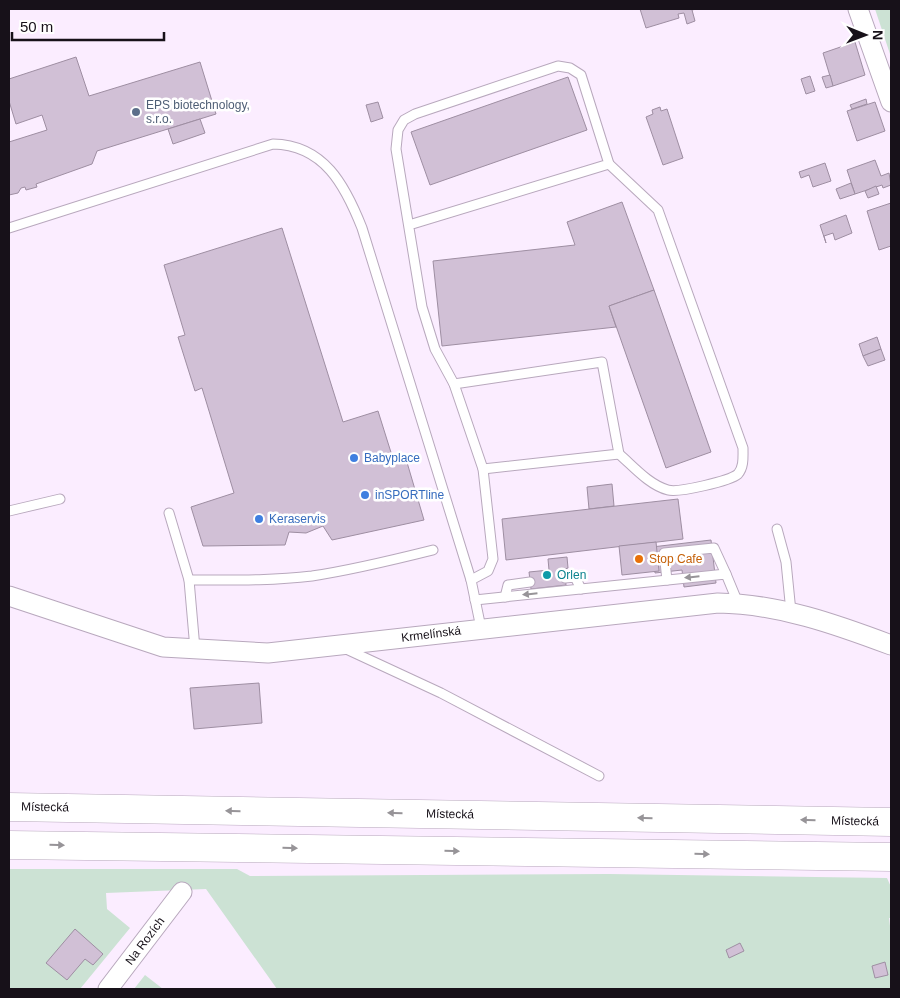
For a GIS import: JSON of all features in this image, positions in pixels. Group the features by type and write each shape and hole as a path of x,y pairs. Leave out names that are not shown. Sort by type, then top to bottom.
{"highway":[{"name":"Místecká","path":"9,807 891,822"},
{"path":"9,845 891,857"}],"street":[{"path":"858,9 891,102"},
{"name":"Krmelínská","path":"9,596 163,647 195,649 268,653 683,606 738,603 791,612 858,632 891,645"},
{"name":"Na Rozích","path":"108,989 182,892"}],"lane":[{"path":"454,384 602,362 618,454 656,485 669,491 685,490 736,475 743,466 743,448 658,210 609,164 581,74 570,68 558,66 415,114 404,120 398,130 396,149 422,307 435,349 454,384 483,469 492,559 488,571 472,580"},
{"path":"9,228 272,144 301,149 329,166 353,204 362,228 472,580 481,628"},
{"path":"408,225 609,164"},
{"path":"483,469 618,454"},
{"path":"9,512 60,499"},
{"path":"169,513 189,580 195,649"},
{"path":"777,529 786,562 791,612"},
{"path":"667,580 664,553 714,548 738,603"},
{"path":"189,580 264,580 312,576 372,566 433,550"},
{"path":"475,600 726,574"},
{"path":"566,578 575,577 581,589"},
{"path":"506,597 508,585 530,582"},
{"path":"337,645 441,693 599,776"}],"green space":[{"path":"875,9 891,9 891,57"},
{"path":"9,869 237,869 250,876 609,874 887,878 891,887 891,918 889,918 891,934 891,989 277,989 206,889 106,893 107,909 130,928 80,989 9,989"},
{"path":"145,975 163,989 134,989"}],"building":[{"path":"640,9 696,9 692,10 695,21 687,24 684,13 678,14 679,18 646,28"},
{"path":"855,42 865,75 833,86 823,53"},
{"path":"76,57 89,96 200,62 216,114 97,151 92,164 36,184 37,187 26,190 25,187 21,188 18,193 9,195 9,142 47,130 42,115 16,124 9,101 9,79"},
{"path":"830,75 833,86 826,88 822,77"},
{"path":"810,76 815,91 806,94 801,79"},
{"path":"568,77 587,130 430,185 411,132"},
{"path":"866,99 867,104 852,109 850,105"},
{"path":"378,102 383,118 371,122 366,105"},
{"path":"875,102 885,131 857,141 847,111"},
{"path":"660,107 661,111 667,109 683,158 663,165 646,117 653,114 652,110"},
{"path":"200,119 205,133 173,144 168,129"},
{"path":"875,160 881,176 889,173 891,185 883,188 882,185 855,194 847,170"},
{"path":"825,163 831,181 813,187 809,175 801,178 799,172"},
{"path":"851,183 855,194 840,199 836,189"},
{"path":"876,186 879,194 868,198 865,191"},
{"path":"622,202 654,290 609,306 616,327 442,346 433,261 575,245 567,222"},
{"path":"891,203 891,246 879,250 867,211"},
{"path":"846,215 852,233 835,240 833,233 824,236 826,243 820,225"},
{"path":"282,228 343,422 378,411 394,462 406,459 424,520 332,540 323,526 306,533 289,532 285,545 203,546 191,507 234,493 202,388 195,391 178,337 185,335 164,265"},
{"path":"654,290 711,452 666,468 609,306"},
{"path":"877,337 881,349 863,356 859,344"},
{"path":"881,349 885,360 868,366 863,356"},
{"path":"612,484 614,506 589,509 587,487"},
{"path":"678,499 683,539 506,560 502,519"},
{"path":"711,540 716,583 684,587 682,570 655,573 652,547"},
{"name":"Stop Cafe","path":"656,542 659,571 622,575 619,546"},
{"name":"Orlen","path":"567,557 568,568 565,569 566,585 531,589 529,572 549,570 548,559"},
{"path":"259,683 262,723 194,729 190,688"},
{"path":"75,929 103,954 93,965 85,959 67,980 46,963"},
{"path":"740,943 744,951 729,958 726,950"},
{"path":"885,962 888,975 875,978 872,966"}],"place":[{"name":"EPS biotechnology, s.r.o.","path":"136,112"},
{"name":"Babyplace","path":"354,458"},
{"name":"inSPORTline","path":"365,495"},
{"name":"Keraservis","path":"259,519"},
{"name":"Stop Cafe","path":"639,559"},
{"name":"Orlen","path":"547,575"}]}
